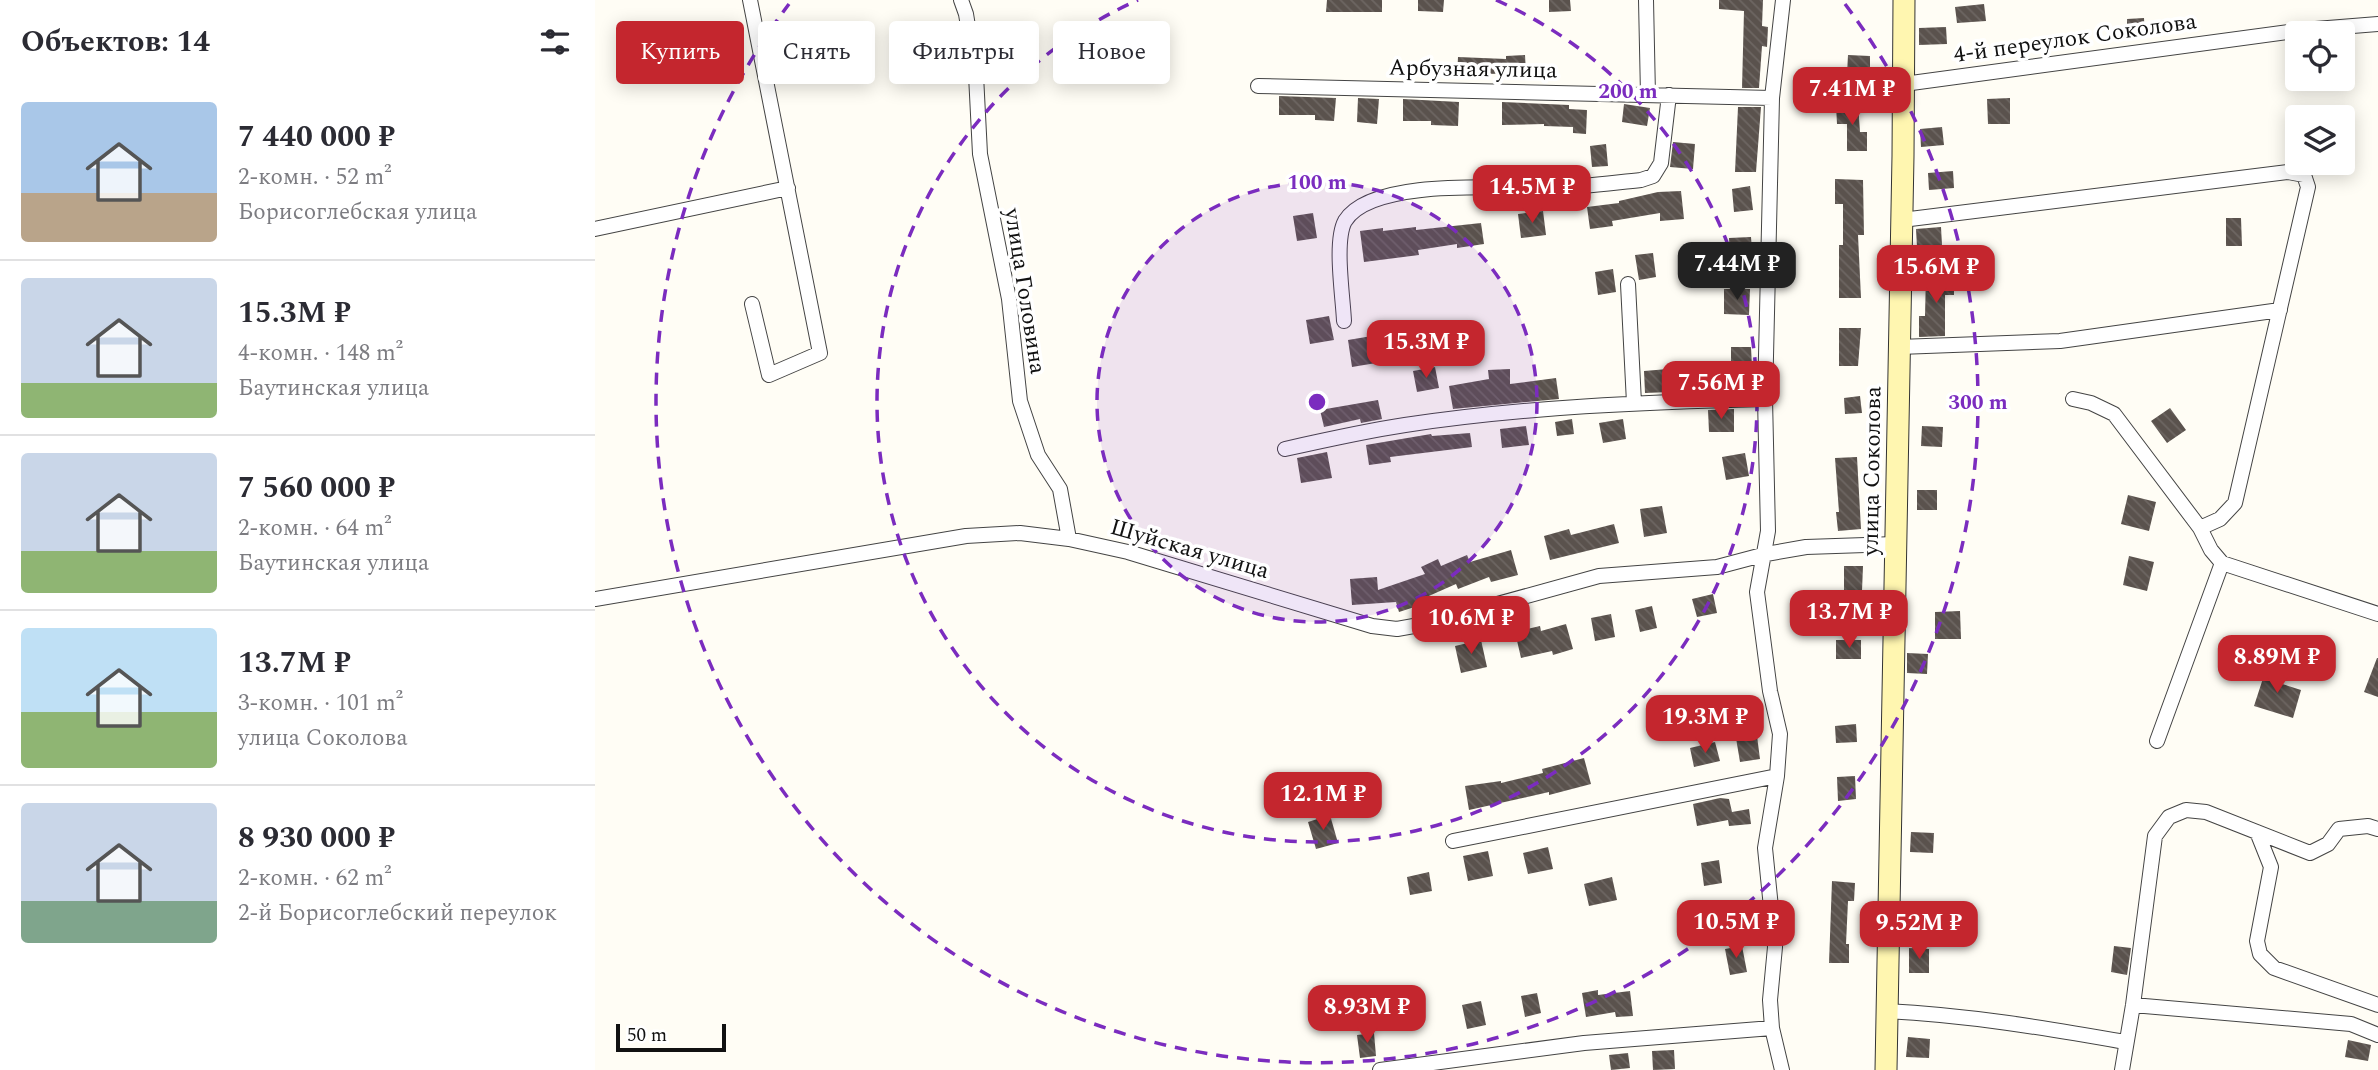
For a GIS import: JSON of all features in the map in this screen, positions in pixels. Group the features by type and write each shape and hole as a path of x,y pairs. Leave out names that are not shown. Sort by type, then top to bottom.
{"main road":[{"name":"улица Соколова","path":"1886,1070 1904,0"}],"street":[{"path":"750,0 820,354 769,375 753,304"},
{"name":"улица Головина","path":"961,0 966,14 976,75 980,154 1009,299 1020,401 1038,455 1060,489 1069,539"},
{"path":"1646,0 1648,95"},
{"path":"1782,1070 1772,1028 1770,1000 1775,937 1765,848 1777,776 1780,734 1770,691 1758,592 1768,531 1765,399 1772,98 1783,0"},
{"name":"4-й переулок Соколова","path":"1904,83 2303,30 2378,24"},
{"name":"Арбузная улица","path":"1258,86 1772,98"},
{"path":"1344,321 1339,236 1346,219 1357,209 1386,196 1423,189 1552,188 1641,180 1653,176 1661,163 1669,95"},
{"path":"1902,220 2288,172 2304,175 2308,187 2235,503 2220,519 2200,528"},
{"path":"595,229 788,188"},
{"path":"1628,284 1634,403"},
{"path":"1899,346 2060,341 2280,310"},
{"path":"1285,449 1453,418 1634,403 1765,399"},
{"path":"2073,399 2091,403 2114,414 2200,528 2211,550 2222,563 2378,614"},
{"name":"Шуйская улица","path":"595,599 967,536 1020,533 1069,539 1128,552 1372,626 1397,629 1425,624 1598,576 1717,567 1806,547 1895,544"},
{"path":"2157,741 2222,563"},
{"path":"1453,841 1777,776"},
{"path":"2122,1070 2155,835 2169,817 2186,810 2206,812 2310,853 2328,844 2339,829 2368,826 2378,829"},
{"path":"2257,832 2271,867 2256,941 2260,954 2274,968 2378,1005"},
{"path":"2133,1005 2351,1024 2378,1035"},
{"path":"1887,1011 1949,1014 2125,1042"},
{"path":"1380,1070 1584,1043 1772,1028"}],"building":[{"path":"1327,0 1382,0 1382,12 1326,12"},
{"path":"1418,0 1444,0 1443,12 1418,11"},
{"path":"1549,0 1570,0 1571,11 1549,12"},
{"path":"1719,0 1763,0 1762,26 1768,27 1767,47 1762,46 1759,88 1742,88 1744,11 1719,9"},
{"path":"1984,4 1986,21 1957,23 1955,7"},
{"path":"2144,18 2145,38 2127,38 2127,19"},
{"path":"1946,27 1947,44 1919,45 1919,28"},
{"path":"1525,55 1526,73 1486,74 1486,78 1457,77 1458,57 1506,59 1506,56"},
{"path":"1848,55 1870,56 1870,75 1847,74"},
{"path":"1279,96 1336,98 1334,121 1315,120 1315,115 1279,115"},
{"path":"1358,98 1379,99 1377,124 1357,122"},
{"path":"2010,98 2010,124 1988,124 1987,99"},
{"path":"1403,99 1459,102 1458,126 1431,125 1431,121 1403,121"},
{"path":"1502,102 1569,105 1569,109 1587,110 1586,134 1573,133 1573,127 1544,124 1502,125"},
{"path":"1624,104 1650,108 1647,126 1622,122"},
{"path":"1858,104 1860,132 1867,132 1867,151 1847,151 1847,124 1837,124 1836,105"},
{"path":"1738,107 1761,107 1756,172 1735,172"},
{"path":"1942,127 1944,145 1921,147 1920,129"},
{"path":"1673,142 1695,144 1693,169 1670,167"},
{"path":"1606,144 1608,166 1592,167 1590,146"},
{"path":"1953,171 1954,188 1929,190 1928,173"},
{"path":"1835,179 1863,180 1864,235 1858,235 1861,298 1839,298 1839,245 1843,245 1843,204 1835,204"},
{"path":"1750,186 1753,210 1734,212 1732,189"},
{"path":"1681,191 1684,219 1660,221 1660,213 1612,221 1613,226 1590,229 1587,207 1619,203 1658,192"},
{"path":"1543,211 1546,235 1521,238 1518,214"},
{"path":"1313,213 1317,238 1297,241 1293,216"},
{"path":"2226,218 2241,218 2242,246 2226,246"},
{"path":"1481,223 1484,244 1457,248 1457,244 1418,250 1419,255 1364,262 1360,231 1416,227 1416,230"},
{"path":"1941,227 1942,245 1917,247 1916,229"},
{"path":"1751,237 1753,263 1730,265 1729,238"},
{"path":"1653,253 1656,277 1639,280 1635,255"},
{"path":"1613,269 1616,292 1598,295 1595,272"},
{"path":"1926,274 1954,275 1954,295 1945,295 1945,336 1919,337 1919,316 1925,316"},
{"path":"1724,289 1750,289 1749,315 1724,314"},
{"path":"1329,316 1334,340 1310,344 1306,320"},
{"path":"1839,328 1861,328 1858,366 1839,366"},
{"path":"1372,336 1376,363 1352,367 1348,340"},
{"path":"1731,347 1751,347 1752,367 1731,367"},
{"path":"1435,367 1439,388 1417,392 1413,371"},
{"path":"1510,369 1510,384 1556,378 1559,399 1453,409 1449,386 1489,379 1488,370"},
{"path":"1668,369 1669,392 1645,393 1644,371"},
{"path":"1860,396 1862,413 1845,414 1844,398"},
{"path":"1378,400 1382,419 1361,423 1360,419 1324,427 1320,410"},
{"path":"2170,408 2186,430 2167,443 2151,421"},
{"path":"1734,409 1734,432 1709,432 1708,410"},
{"path":"1572,419 1574,434 1557,436 1555,422"},
{"path":"1623,419 1626,439 1603,443 1599,423"},
{"path":"1526,426 1529,445 1502,448 1500,429"},
{"path":"1922,426 1943,427 1942,447 1921,446"},
{"path":"1470,433 1472,447 1390,457 1391,462 1369,465 1366,445 1431,434"},
{"path":"1327,452 1332,478 1301,483 1297,458"},
{"path":"1745,453 1749,476 1726,480 1722,457"},
{"path":"1857,457 1861,529 1838,531 1835,458"},
{"path":"1917,490 1937,490 1937,510 1917,510"},
{"path":"2128,495 2156,502 2149,531 2121,524"},
{"path":"1662,506 1667,533 1644,537 1640,509"},
{"path":"1614,524 1619,543 1550,560 1544,536 1569,529 1571,535"},
{"path":"1511,550 1518,575 1491,582 1489,577 1458,589 1456,584 1422,599 1424,604 1399,612 1396,602 1352,605 1350,579 1377,577 1378,590 1425,574 1421,567 1438,559 1441,566 1467,555 1470,562"},
{"path":"2129,556 2154,562 2147,591 2123,585"},
{"path":"1844,566 1863,566 1862,591 1844,590"},
{"path":"1713,594 1717,613 1697,617 1692,599"},
{"path":"1652,606 1657,628 1640,632 1635,610"},
{"path":"1960,611 1961,639 1935,639 1935,612"},
{"path":"1611,614 1615,637 1595,641 1591,618"},
{"path":"1566,624 1573,649 1553,655 1552,651 1521,658 1515,632 1540,626 1541,631"},
{"path":"1481,640 1487,667 1461,673 1455,646"},
{"path":"1836,640 1861,640 1861,659 1836,659"},
{"path":"1907,653 1928,654 1927,674 1907,673"},
{"path":"2378,658 2378,697 2364,692"},
{"path":"2267,666 2282,671 2279,683 2301,690 2293,718 2254,706"},
{"path":"1856,724 1857,742 1836,743 1835,726"},
{"path":"1757,736 1760,759 1740,762 1736,738"},
{"path":"1715,742 1720,761 1694,767 1690,748"},
{"path":"1584,758 1591,784 1469,810 1465,786 1501,783 1543,773 1542,769"},
{"path":"1855,776 1856,799 1838,801 1837,777"},
{"path":"1720,798 1729,799 1732,812 1749,809 1751,824 1729,826 1728,820 1697,826 1693,804"},
{"path":"1330,815 1338,843 1316,849 1308,822"},
{"path":"1911,832 1934,833 1933,853 1910,852"},
{"path":"1548,847 1553,869 1528,874 1523,853"},
{"path":"1488,851 1493,876 1468,881 1463,856"},
{"path":"1719,860 1722,883 1704,886 1701,863"},
{"path":"1429,872 1432,891 1410,895 1407,877"},
{"path":"1612,877 1617,900 1589,906 1584,884"},
{"path":"1832,881 1855,883 1854,901 1848,901 1846,944 1849,944 1849,963 1829,963"},
{"path":"1742,946 1747,972 1730,975 1725,949"},
{"path":"2114,946 2131,948 2127,975 2111,972"},
{"path":"1909,948 1929,949 1929,973 1909,973"},
{"path":"1598,990 1598,995 1630,991 1633,1016 1616,1017 1615,1012 1586,1017 1582,993"},
{"path":"1537,993 1541,1013 1525,1017 1521,996"},
{"path":"1481,1001 1486,1025 1467,1029 1462,1005"},
{"path":"1374,1033 1376,1056 1360,1058 1357,1035"},
{"path":"1908,1037 1930,1039 1929,1058 1906,1057"},
{"path":"2348,1040 2371,1045 2368,1061 2345,1057"},
{"path":"1674,1050 1675,1069 1653,1070 1652,1051"},
{"path":"1628,1053 1630,1068 1611,1070 1609,1055"}]}
